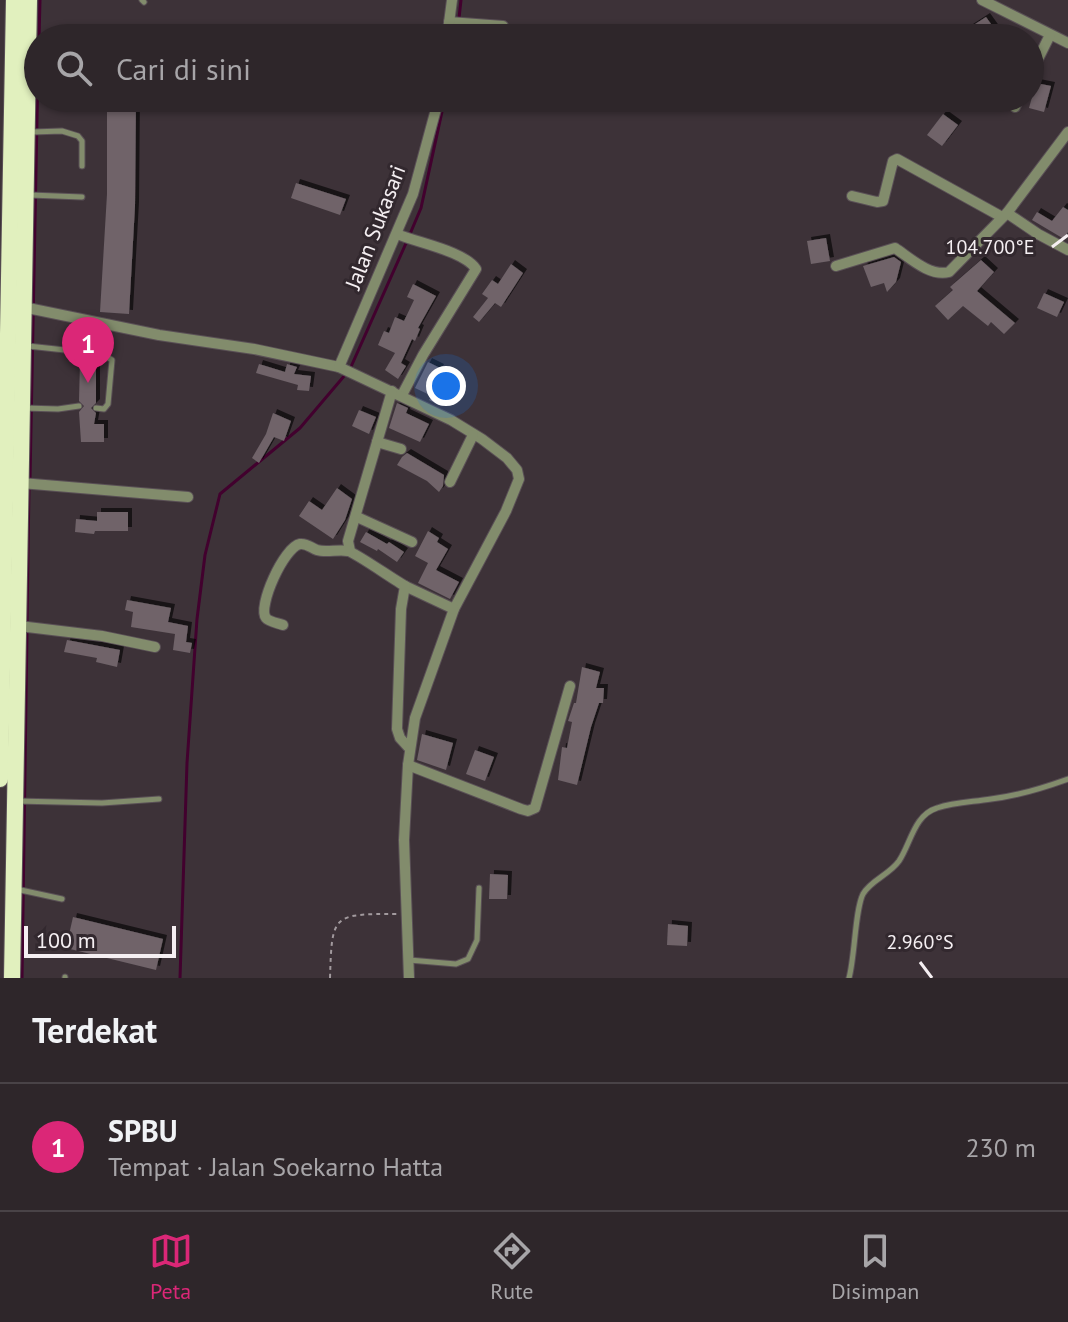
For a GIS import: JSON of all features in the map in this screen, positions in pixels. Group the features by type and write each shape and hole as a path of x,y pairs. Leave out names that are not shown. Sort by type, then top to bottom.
{"highway":[{"path":"0,779 2,474 10,351 7,37 14,0"},
{"path":"29,0 30,24"},
{"path":"12,978 20,890 17,800 24,483 23,408 10,351 26,307 30,112"}],"street":[{"path":"452,0 451,22 477,24"},
{"path":"982,0 1029,24"},
{"path":"1044,32 1068,43"},
{"path":"1044,47 1050,35"},
{"name":"Jalan Sukasari","path":"342,368 400,235 435,112"},
{"path":"836,266 895,248 941,274 957,265 1004,215 1068,132"},
{"path":"852,196 883,201 893,161 897,159 1066,245"},
{"path":"350,551 348,541 377,442 397,393 476,269 456,254 400,235"},
{"path":"26,307 342,368 397,393 473,435 507,458 517,470 519,479 506,511 454,609 415,718 408,765 404,840 409,978"},
{"path":"450,482 473,435"},
{"path":"377,442 401,449"},
{"path":"24,483 188,497"},
{"path":"357,517 412,542"},
{"path":"283,625 267,620 264,612 287,551 299,544 318,551 350,551 405,586 454,609"},
{"path":"405,586 396,716 400,738 410,749"},
{"path":"22,627 62,630 155,647"},
{"path":"408,765 521,809 528,811 535,808 570,686"}],"lane":[{"path":"30,132 72,132 82,141 82,166"},
{"path":"28,195 82,197"},
{"path":"10,351 102,354 112,360 108,404 104,409 96,408"},
{"path":"23,408 79,406"},
{"path":"849,978 861,897 900,860 926,813 956,803 995,799 1068,779"},
{"path":"17,800 102,803 159,799"},
{"path":"408,960 456,964 468,959 477,940 479,888"},
{"path":"20,890 62,899"}],"path":[{"path":"330,978 334,927 340,920 355,914 408,914"}],"building":[{"path":"986,17 991,24 975,24"},
{"path":"1044,85 1051,86 1044,112"},
{"path":"107,112 136,112 129,314 100,312 107,194"},
{"path":"943,114 958,125 942,146 927,135"},
{"path":"296,183 346,199 340,215 291,198"},
{"path":"1063,207 1068,210 1068,232 1064,239 1032,220 1037,212 1052,221"},
{"path":"826,238 830,261 811,264 807,241"},
{"path":"894,257 901,262 896,282 887,292 884,283 871,287 863,266"},
{"path":"981,260 994,272 977,291 1015,323 1004,334 991,322 988,326 963,306 948,320 935,306 953,290 950,287"},
{"path":"511,264 523,273 501,307 495,303 479,322 473,317 488,298 482,294 492,280 498,284"},
{"path":"413,284 436,296 401,363 406,366 398,379 385,370 395,353 378,345 384,331 389,333 395,317 404,321 414,300 407,297"},
{"path":"1044,293 1064,302 1057,317 1037,308"},
{"path":"80,360 96,360 96,403 91,408 96,413 94,424 104,424 104,442 81,442 79,412 84,406 79,401"},
{"path":"428,362 440,368 437,374 454,384 441,406 429,400 432,396 415,388"},
{"path":"259,364 285,372 287,364 297,367 294,374 311,376 309,391 297,390 298,385 256,373"},
{"path":"397,403 408,408 406,413 429,424 420,442 389,428"},
{"path":"359,410 376,417 369,434 352,426"},
{"path":"273,413 291,421 284,441 274,437 259,463 252,458 266,434"},
{"path":"407,453 444,475 439,492 427,481 397,465"},
{"path":"337,488 352,499 345,520 333,539 299,516 309,501 322,510"},
{"path":"97,512 128,512 128,531 75,532 76,519 97,521"},
{"path":"428,531 448,549 436,570 459,582 450,599 418,583 428,563 415,556"},
{"path":"366,532 404,552 397,562 378,549 360,542"},
{"path":"127,600 171,608 168,622 188,626 186,642 192,643 190,653 173,650 175,634 131,627 133,612 125,610"},
{"path":"67,640 120,650 117,667 96,662 97,658 64,652"},
{"path":"582,667 600,672 596,688 604,688 603,703 599,703 591,727 577,785 558,780 562,747 567,748 572,722 568,721 576,703"},
{"path":"422,734 453,743 446,770 417,760"},
{"path":"475,750 494,757 485,781 466,774"},
{"path":"490,874 508,875 507,899 489,899"},
{"path":"73,917 163,939 156,970 66,948"},
{"path":"668,924 688,926 687,946 667,945"}],"waterway":[{"path":"39,24 40,0"},
{"path":"459,18 461,0"},
{"path":"30,479 37,112"},
{"path":"410,234 421,208 442,112"},
{"path":"350,369 407,241"},
{"path":"180,978 187,763 197,619 205,555 220,494 300,428 345,375"},
{"path":"27,623 29,487"},
{"path":"22,978 27,631"}],"place":[{"name":"SPBU","path":"88,383"}]}
